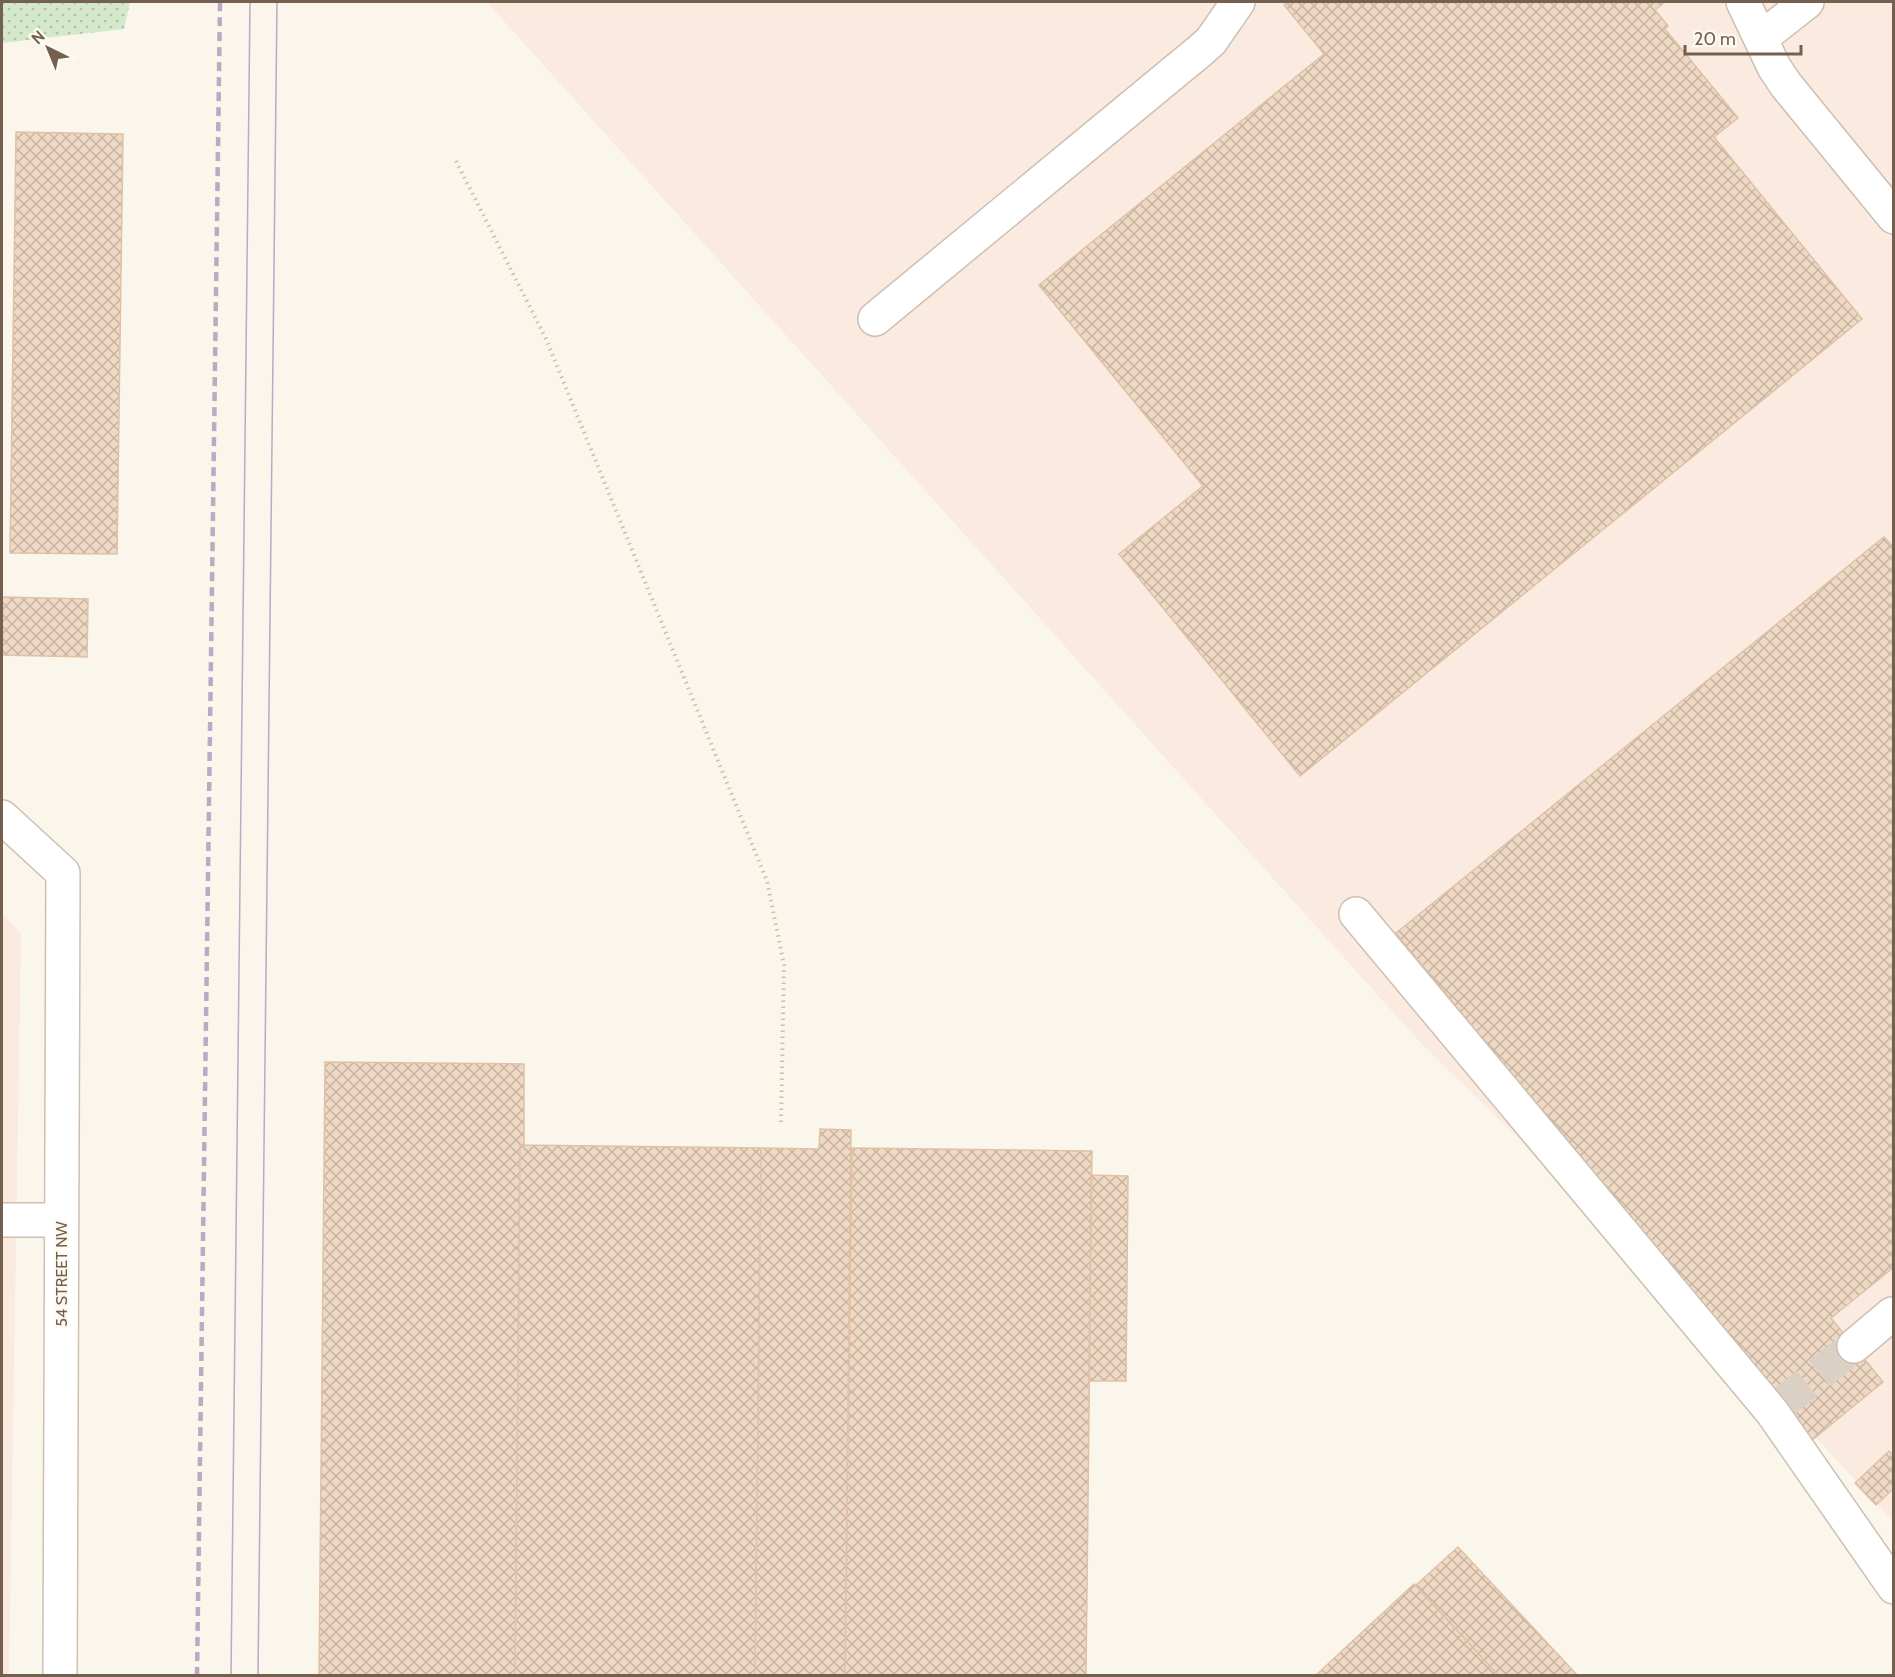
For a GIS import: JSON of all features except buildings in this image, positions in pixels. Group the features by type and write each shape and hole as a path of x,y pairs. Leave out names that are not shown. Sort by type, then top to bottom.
{"street":[{"path":"875,319 1201,50 1211,41 1238,2"},
{"path":"1743,2 1774,67 1786,85 1893,218"},
{"path":"1761,38 1807,2"},
{"name":"54 STREET NW","path":"2,817 63,873 60,1676"},
{"path":"1356,914 1776,1408 1893,1587"},
{"path":"2,1220 62,1220"},
{"path":"1854,1346 1893,1314"}],"path":[{"path":"456,161 546,339 767,881 784,964 782,1122"}],"shaded area":[{"path":"487,2 1893,2 1893,1522 1764,1380 1418,1040"},
{"path":"2,913 21,934 9,1676 2,1675"}],"green space":[{"path":"2,2 130,2 124,29 2,43"}],"tunnel":[{"path":"1781,1404 1854,1346"}],"tram line":[{"path":"231,1676 250,2"},
{"path":"258,1676 277,2"}],"railway":[{"path":"197,1676 220,2"}]}
